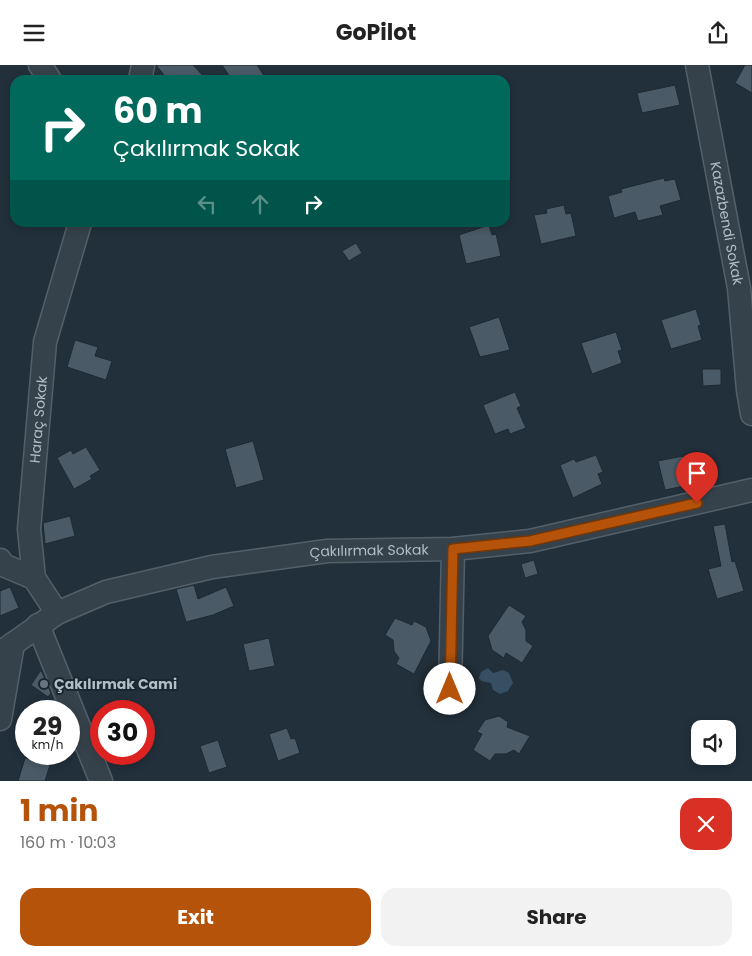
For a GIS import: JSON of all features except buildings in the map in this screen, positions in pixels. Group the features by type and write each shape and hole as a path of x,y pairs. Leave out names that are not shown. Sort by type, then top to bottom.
{"street":[{"name":"Kazazbendi Sokak","path":"697,65 739,288 748,390 752,414"},
{"name":"Haraç Sokak","path":"79,227 45,342 29,529 34,578 101,781"},
{"name":"Çakılırmak Sokak","path":"6,649 48,619 106,592 212,567 327,551 453,549 530,541 752,490"},
{"path":"450,689 453,549"},
{"path":"0,560 3,565 34,578"},
{"path":"0,719 6,649"}],"water":[{"path":"488,668 493,673 503,670 509,673 513,683 508,691 500,694 493,690 491,683 481,681 479,678 481,672"}],"place":[{"name":"Çakılırmak Cami","path":"44,684"}],"route":[{"path":"450,689 453,549 530,541 697,503"}]}
